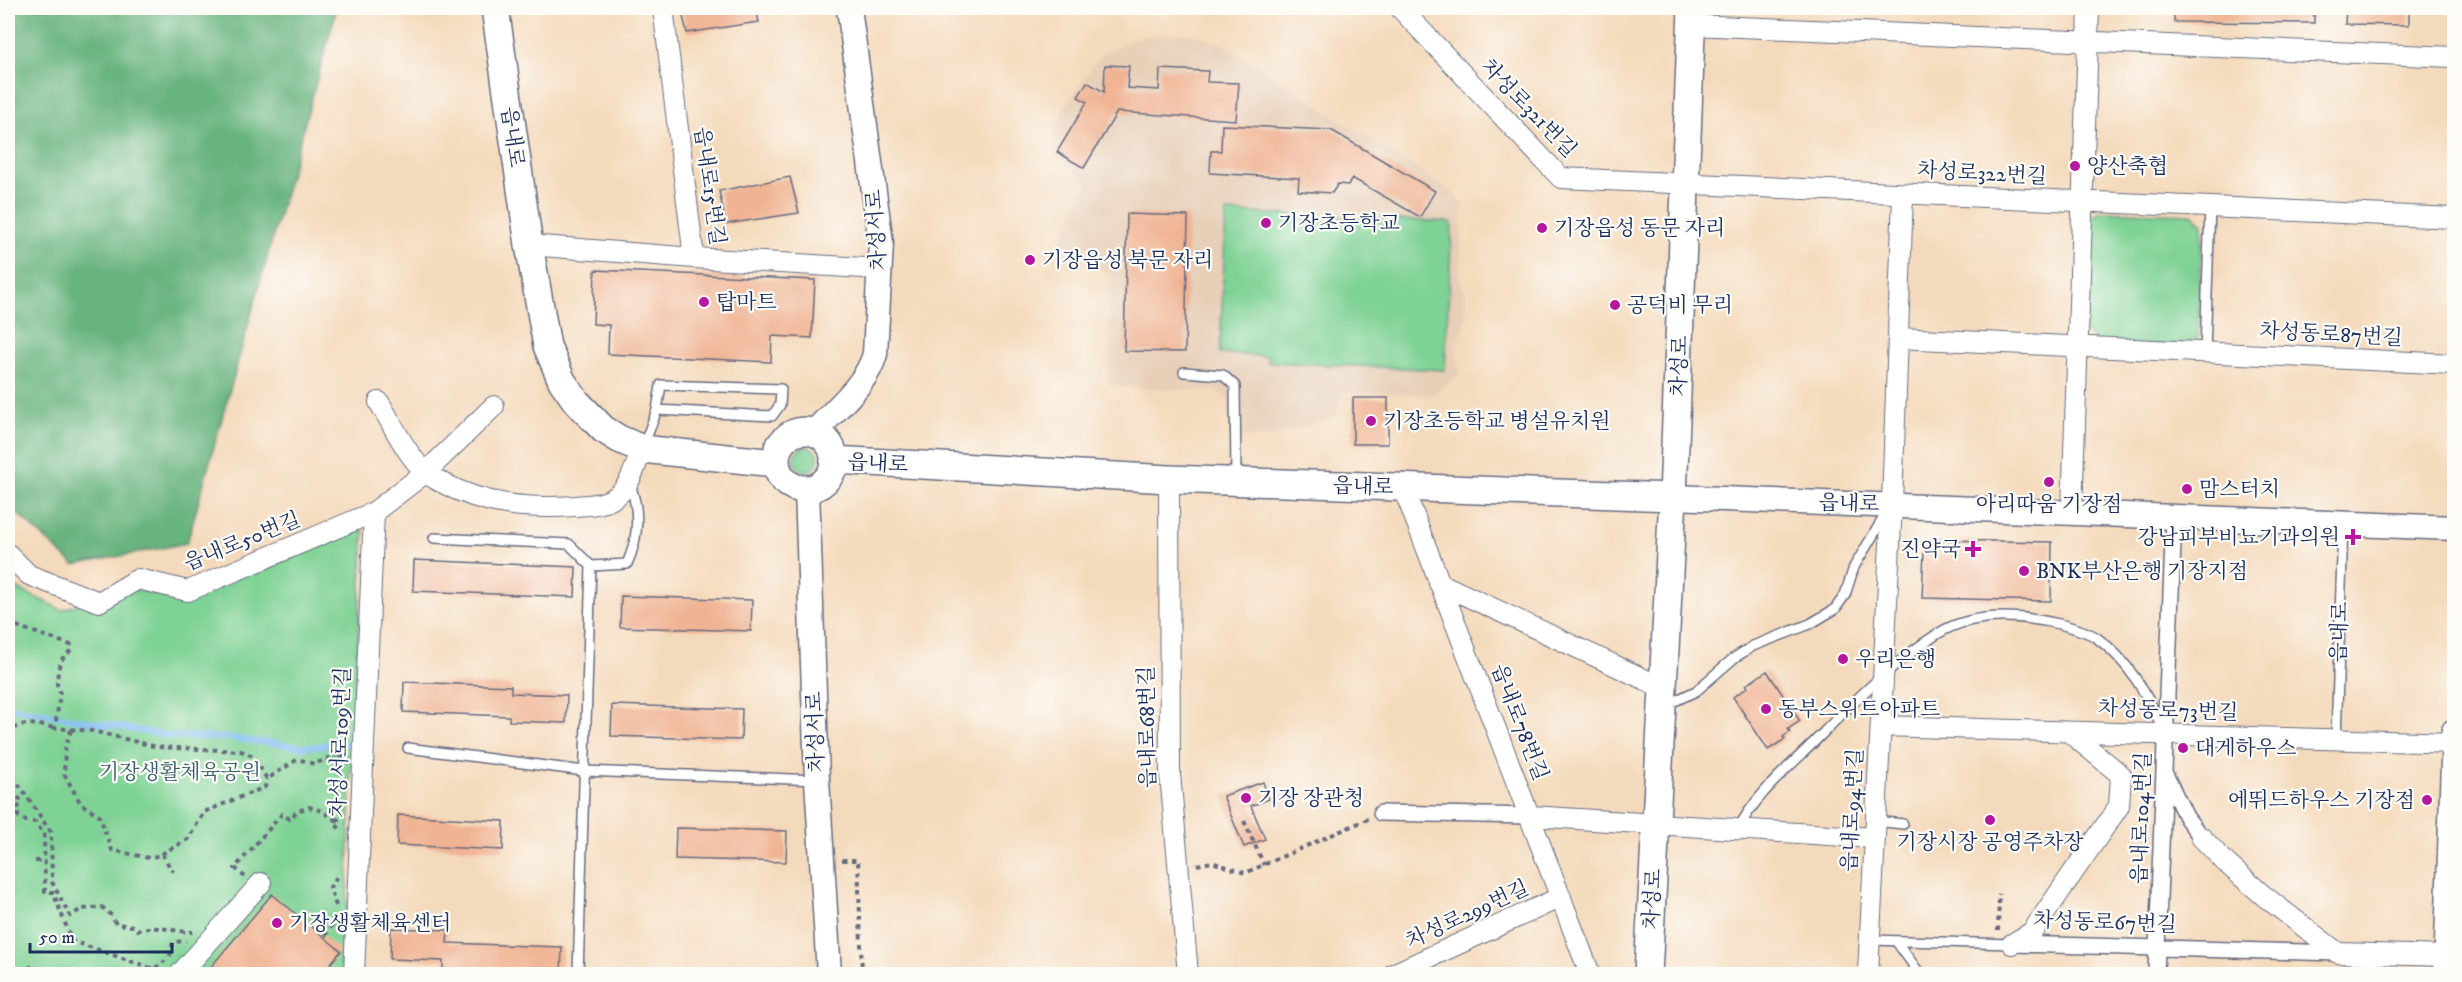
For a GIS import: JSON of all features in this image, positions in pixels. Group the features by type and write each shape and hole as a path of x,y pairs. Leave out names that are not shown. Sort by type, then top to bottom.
{"main road":[{"name":"읍내로","path":"495,8 529,245 547,346 562,381 603,429 619,440 642,449 775,463"},
{"name":"차성로","path":"1648,975 1673,497 1692,16"},
{"path":"800,431 814,433 825,439 831,448 834,460 832,473 825,483 813,489 799,489 786,483 778,473 775,463 776,450 782,440 800,431"},
{"name":"읍내로","path":"834,460 1169,479 1673,497"}],"street":[{"name":"읍내로15번길","path":"663,8 694,258 881,269"},
{"name":"차성서로","path":"814,433 853,391 872,366 875,354 881,269 879,219 849,8"},
{"name":"차성로321번길","path":"1400,8 1561,178 1686,185"},
{"path":"2072,512 2089,8"},
{"path":"1692,16 2088,42 2454,57"},
{"name":"차성로322번길","path":"1686,185 2454,218"},
{"name":"읍내로","path":"1892,504 1903,194"},
{"path":"529,245 694,258"},
{"name":"차성동로87번길","path":"1898,338 2454,364"},
{"path":"379,402 404,445 425,473 465,495 513,506 555,507 594,504 610,500 622,492 629,482 642,449"},
{"name":"읍내로50번길","path":"8,554 29,575 99,602 138,579 188,591 374,512 425,473 494,406"},
{"name":"읍내로68번길","path":"1169,479 1170,774 1188,975"},
{"name":"읍내로78번길","path":"1403,487 1531,816 1590,975"},
{"name":"차성서로","path":"807,489 820,860 828,975"},
{"name":"읍내로","path":"1673,497 2454,528"},
{"name":"읍내로94번길","path":"1868,975 1892,504"},
{"name":"차성서로109번길","path":"354,975 374,512"},
{"name":"읍내로104번길","path":"2156,975 2174,517"},
{"path":"1439,583 1663,695"},
{"name":"차성동로73번길","path":"1881,726 2454,743"},
{"path":"2446,965 2454,731"},
{"path":"2005,944 2032,932 2119,806 2121,775 2069,732"},
{"path":"2164,771 2186,817 2201,837 2226,863 2264,896 2338,953"},
{"path":"1382,813 1531,816 1738,830 1875,830"},
{"path":"180,975 259,885"},
{"name":"차성로299번길","path":"1393,975 1561,897"},
{"name":"차성동로67번길","path":"2005,944 2338,953 2446,965"}],"lane":[{"path":"2205,352 2210,207"},
{"path":"1185,372 1223,375 1235,386 1236,481"},
{"path":"642,449 657,410 661,385 781,389 780,405 772,416 657,410"},
{"path":"591,566 627,564 636,545 636,499 629,482"},
{"path":"1663,695 1686,697 1702,687 1734,658 1753,646 1810,624 1835,609 1845,595 1854,567 1892,504"},
{"name":"읍내로","path":"2336,740 2343,524"},
{"path":"434,538 569,544 591,566 578,975"},
{"name":"읍내로104번길","path":"1883,675 1940,633 1958,625 1976,619 1993,617 2042,620 2071,627 2096,637 2119,657 2135,677 2166,734"},
{"path":"1738,830 1746,814 1758,800 1830,725 1883,675"},
{"path":"408,748 584,771 817,780"},
{"path":"1875,830 1903,824"},
{"name":"차성동로67번길","path":"1870,940 1977,948 2005,944"},
{"path":"1896,941 1920,975"}],"path":[{"path":"8,623 71,645 71,650 61,660 58,670 59,704 56,726"},
{"path":"8,736 10,731 27,722 70,730 93,731 157,747 241,751 253,756 267,779"},
{"path":"70,730 65,749 64,774 81,804 99,815 112,850 149,858 162,854 188,839 204,812 265,787 267,779 298,759 314,764 342,753 343,764"},
{"path":"8,769 51,832 52,882 70,916 82,909 102,907 116,924 134,926 138,930 153,926 164,927 173,932 214,935"},
{"path":"8,782 21,801 18,816 26,822 35,822 44,834 45,892 53,892 72,941 154,969 169,958 173,942 214,935"},
{"path":"259,885 234,868 282,814 290,819 297,811 309,807 322,811 337,821"},
{"path":"343,808 339,818 348,823 360,825"},
{"path":"1179,868 1212,862 1245,873 1382,813"},
{"path":"1244,820 1264,865"},
{"path":"162,854 173,872"},
{"path":"820,860 858,860 862,975"},
{"path":"35,861 45,861"},
{"path":"1999,894 2005,944"},
{"path":"9,974 34,966"}],"shaded area":[{"name":"기장초등학교","path":"1183,33 1222,44 1451,191 1463,204 1460,277 1465,297 1465,324 1455,346 1460,373 1433,395 1340,391 1338,415 1277,437 1230,438 1228,399 1217,392 1109,386 1110,276 1061,241 1087,184 1052,150 1055,129 1065,106 1100,55 1133,39 1159,34"}],"green space":[{"path":"8,8 337,8 187,543 74,565 8,505"},
{"path":"2100,211 2192,214 2203,224 2198,338 2187,345 2098,344 2084,330 2088,220"},
{"path":"1226,212 1452,222 1445,370 1268,362 1268,356 1220,354"},
{"path":"801,447 811,447 818,454 818,464 811,471 801,471 794,464 794,454"},
{"name":"기장생활체육공원","path":"364,529 352,742 345,974 8,974 8,578 18,589 62,610 125,587 178,599"}],"building":[{"path":"681,8 756,8 759,22 687,33"},
{"path":"2174,8 2314,8 2314,23 2174,22"},
{"path":"2346,8 2409,8 2409,25 2345,24"},
{"path":"1105,65 1129,66 1127,88 1159,90 1160,69 1208,71 1207,82 1239,83 1236,120 1117,112 1084,168 1057,152 1087,102 1078,97 1087,82 1104,92"},
{"name":"기장초등학교","path":"1222,125 1331,130 1435,191 1420,217 1352,178 1348,185 1338,184 1332,193 1298,191 1299,178 1210,173 1211,151 1221,151"},
{"path":"790,177 799,213 726,224 719,191"},
{"path":"1127,214 1188,216 1185,352 1124,351"},
{"name":"탑마트","path":"595,270 815,280 812,338 772,336 771,362 608,354 609,325 593,324"},
{"name":"기장초등학교 병설유치원","path":"1353,398 1388,398 1388,444 1353,444"},
{"path":"1934,540 2052,542 2051,601 1922,598 1924,551"},
{"path":"414,560 576,567 575,597 413,591"},
{"path":"621,596 752,600 751,631 620,627"},
{"name":"동부스위트아파트","path":"1767,671 1800,721 1788,729 1790,732 1783,737 1785,739 1768,750 1733,697"},
{"path":"404,682 511,686 511,693 567,695 566,723 509,721 509,716 403,712"},
{"path":"612,705 742,709 741,740 611,736"},
{"path":"1263,782 1269,799 1251,806 1265,839 1244,847 1223,796"},
{"path":"398,815 504,821 503,850 397,845"},
{"path":"676,828 787,831 786,862 675,859"},
{"name":"기장생활체육센터","path":"272,894 341,951 321,975 204,975"},
{"path":"391,928 448,930 447,943 562,947 561,975 443,972 443,961 390,959"}],"waterway":[{"path":"8,707 169,736 228,738 304,747 356,743"}],"place":[{"name":"양산축협","path":"2075,166"},
{"name":"기장초등학교","path":"1266,223"},
{"name":"기장읍성 동문 자리","path":"1542,228"},
{"name":"기장읍성 북문 자리","path":"1030,260"},
{"name":"탑마트","path":"704,302"},
{"name":"공덕비 무리","path":"1615,305"},
{"name":"기장초등학교 병설유치원","path":"1371,421"},
{"name":"아리따움 기장점","path":"2049,482"},
{"name":"맘스터치","path":"2187,489"},
{"name":"강남피부비뇨기과의원","path":"2353,537"},
{"name":"진약국","path":"1973,549"},
{"name":"BNK부산은행 기장지점","path":"2024,571"},
{"name":"우리은행","path":"1843,659"},
{"name":"동부스위트아파트","path":"1766,709"},
{"name":"대게하우스","path":"2183,748"},
{"name":"기장 장관청","path":"1246,798"},
{"name":"에뛰드하우스 기장점","path":"2427,800"},
{"name":"기장시장 공영주차장","path":"1990,820"},
{"name":"기장생활체육센터","path":"277,923"}]}
